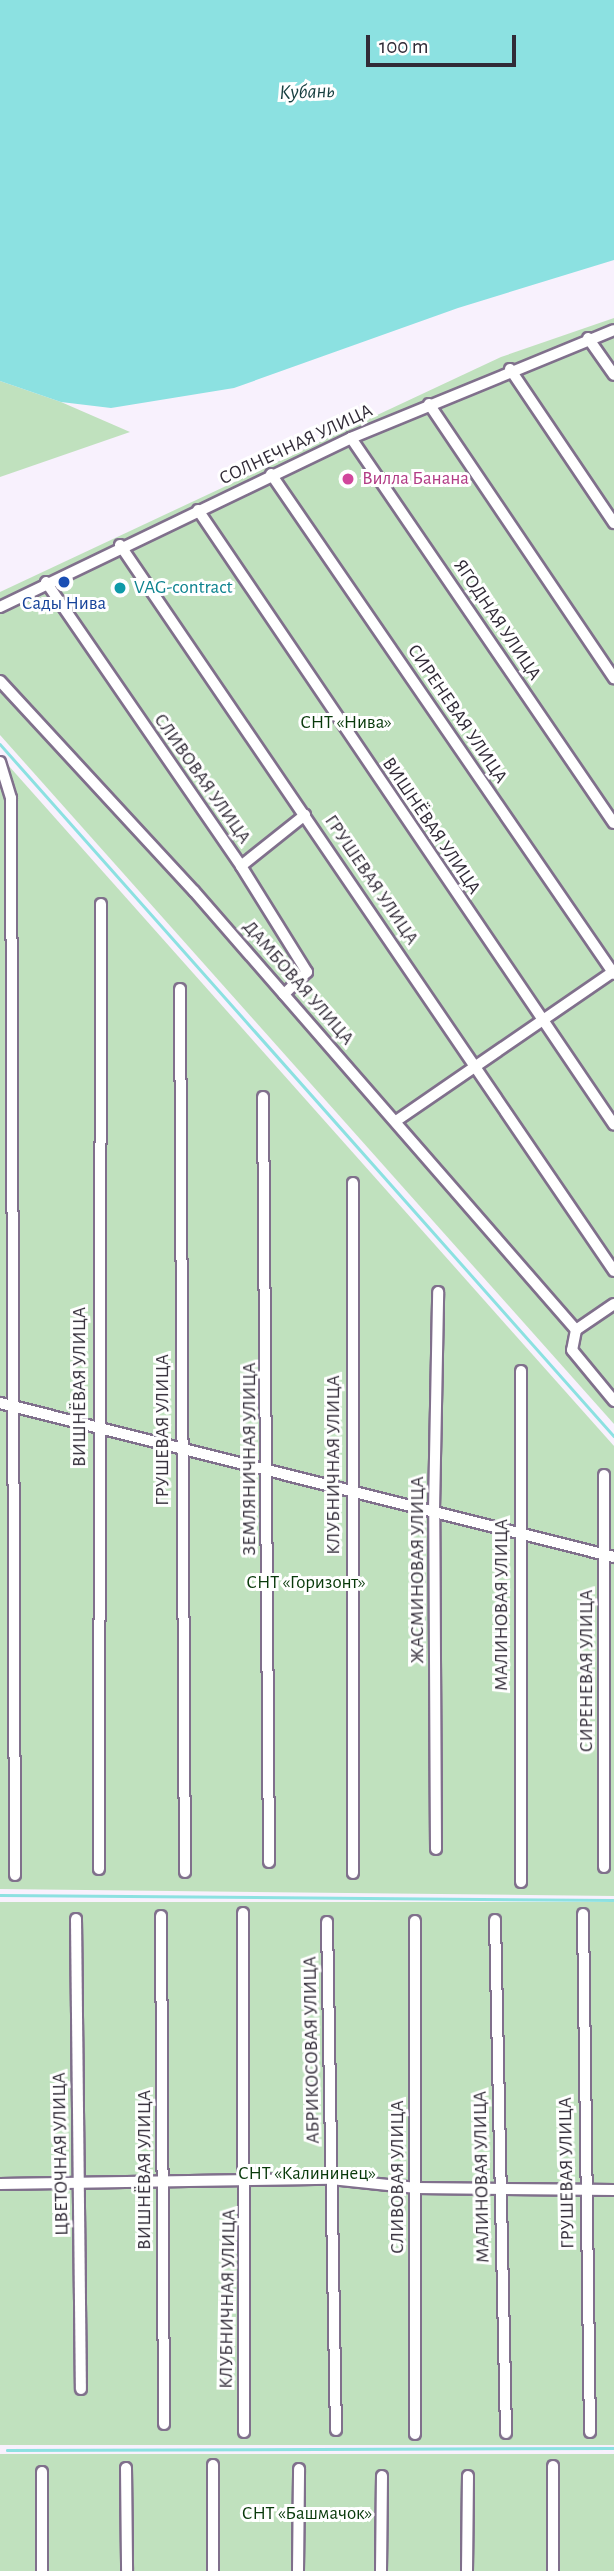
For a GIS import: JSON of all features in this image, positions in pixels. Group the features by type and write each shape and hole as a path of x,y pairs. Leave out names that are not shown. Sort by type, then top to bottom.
{"street":[{"name":"СОЛНЕЧНАЯ УЛИЦА","path":"0,607 120,545 271,474 509,369 614,330"},
{"path":"589,338 614,375"},
{"path":"509,369 614,523"},
{"path":"429,404 614,678"},
{"name":"ЯГОДНАЯ УЛИЦА","path":"351,438 614,823"},
{"name":"СИРЕНЕВАЯ УЛИЦА","path":"271,474 614,972"},
{"name":"ВИШНЁВАЯ УЛИЦА","path":"198,510 614,1125"},
{"name":"ГРУШЕВАЯ УЛИЦА","path":"120,545 614,1271"},
{"name":"СЛИВОВАЯ УЛИЦА","path":"46,582 241,866 307,972 284,994"},
{"name":"ДАМБОВАЯ УЛИЦА","path":"0,681 284,994 576,1330"},
{"path":"0,761 11,797 15,1875"},
{"path":"241,866 306,815"},
{"name":"ВИШНЁВАЯ УЛИЦА","path":"99,1869 97,1427 101,904"},
{"path":"396,1121 614,972"},
{"name":"ГРУШЕВАЯ УЛИЦА","path":"180,989 185,1872"},
{"name":"ЗЕМЛЯНИЧНАЯ УЛИЦА","path":"263,1097 269,1863"},
{"name":"КЛУБНИЧНАЯ УЛИЦА","path":"353,1873 351,1488 354,1183"},
{"name":"ЖАСМИНОВАЯ УЛИЦА","path":"436,1849 434,1510 438,1292"},
{"path":"614,1304 576,1330 572,1350 614,1401"},
{"name":"МАЛИНОВАЯ УЛИЦА","path":"521,1371 521,1882"},
{"path":"0,1403 351,1488 519,1535 609,1556"},
{"name":"СИРЕНЕВАЯ УЛИЦА","path":"604,1475 609,1556 604,1867"},
{"name":"КЛУБНИЧНАЯ УЛИЦА","path":"243,1913 247,2179 244,2432"},
{"name":"ГРУШЕВАЯ УЛИЦА","path":"583,1914 584,2190 590,2432"},
{"name":"ВИШНЁВАЯ УЛИЦА","path":"161,1916 164,2424"},
{"name":"ЦВЕТОЧНАЯ УЛИЦА","path":"76,1919 81,2389"},
{"name":"МАЛИНОВАЯ УЛИЦА","path":"495,1920 506,2433"},
{"name":"СЛИВОВАЯ УЛИЦА","path":"415,1921 415,2434"},
{"name":"АБРИКОСОВАЯ УЛИЦА","path":"327,1922 336,2430"},
{"path":"0,2184 331,2179 416,2188 614,2190"},
{"path":"213,2465 213,2571"},
{"path":"553,2466 553,2571"},
{"path":"126,2468 127,2571"},
{"path":"298,2571 299,2469"},
{"path":"42,2472 42,2571"},
{"path":"381,2571 382,2476"},
{"path":"467,2571 468,2476"}],"green space":[{"name":"СНТ «Нива»","path":"614,318 614,1424 0,735 0,592 501,357"},
{"path":"0,381 61,402 130,432 0,477"},
{"name":"СНТ «Горизонт»","path":"0,756 614,1446 614,1896 0,1889"},
{"name":"СНТ «Калининец»","path":"0,1902 614,1902 614,2445 0,2445"},
{"name":"СНТ «Башмачок»","path":"0,2454 614,2454 614,2571 0,2571"}],"water":[{"name":"Кубань","path":"0,0 614,0 614,260 458,308 234,388 111,408 61,402 0,381"}],"waterway":[{"path":"0,744 614,1436"},
{"path":"0,1895 614,1900"},
{"path":"7,2450 614,2448"}],"place":[{"name":"Вилла Банана","path":"348,479"},
{"name":"Сады Нива","path":"64,582"},
{"name":"VAG-contract","path":"120,588"}]}
